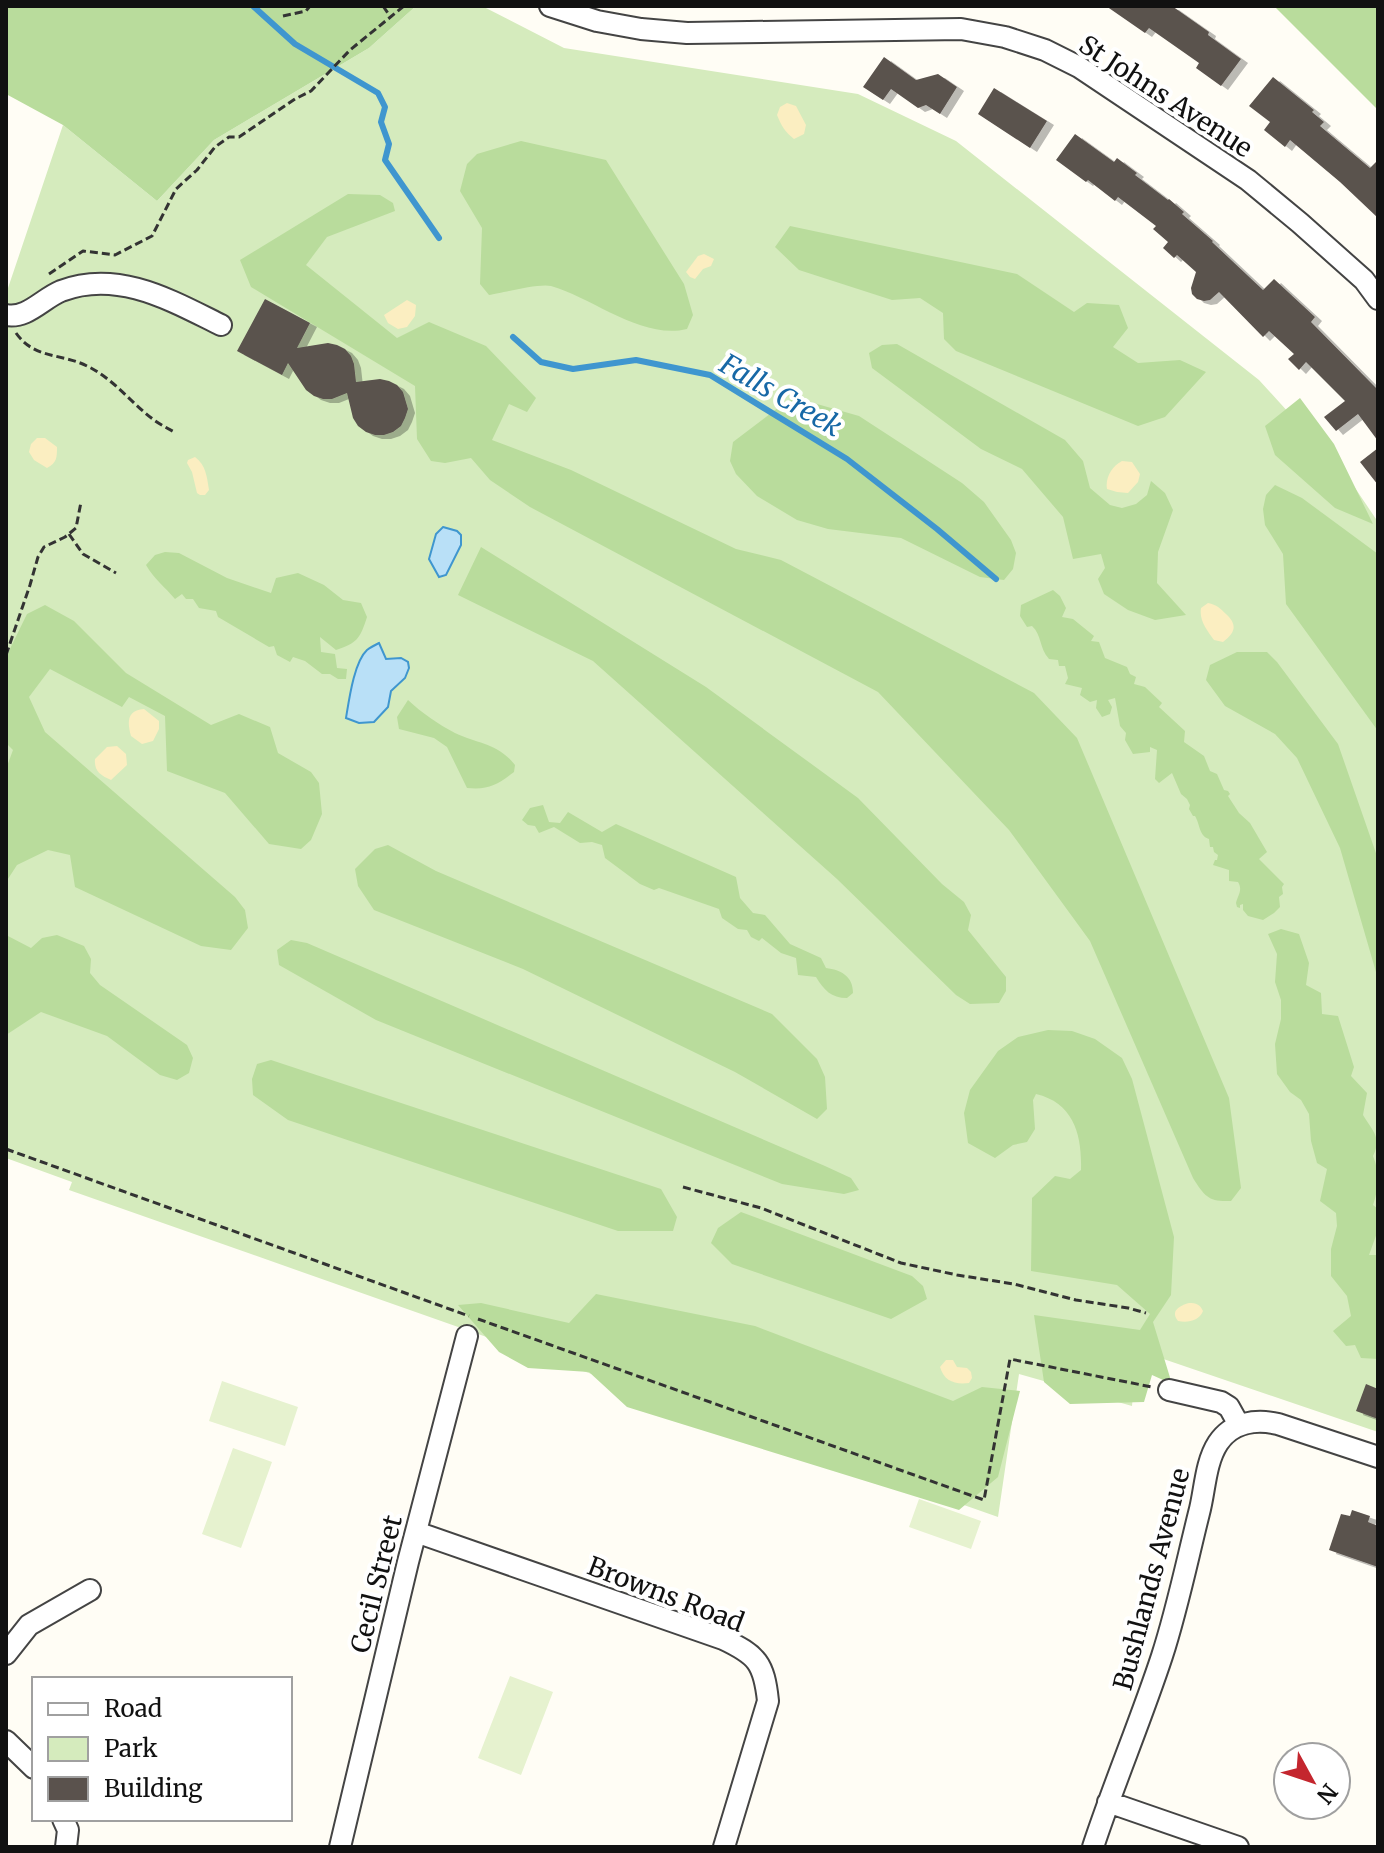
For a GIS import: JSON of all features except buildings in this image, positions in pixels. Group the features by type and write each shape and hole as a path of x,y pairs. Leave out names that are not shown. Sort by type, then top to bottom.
{"street":[{"name":"St Johns Avenue","path":"550,6 597,21 641,29 687,33 961,29 1005,37 1045,50 1079,67 1248,180 1364,280 1378,299"},
{"path":"11,316 61,291 93,284 145,289 221,325"},
{"name":"Cecil Street","path":"340,1847 469,1326"},
{"path":"1169,1390 1221,1402 1229,1407 1239,1425 1264,1421 1278,1424 1378,1457"},
{"name":"Bushlands Avenue","path":"1093,1847 1162,1655 1213,1451 1220,1440 1239,1425"},
{"name":"Browns Road","path":"416,1532 723,1639 743,1649 758,1662 766,1679 768,1701 724,1847"},
{"path":"6,1654 29,1625 90,1590"},
{"path":"6,1741 32,1766"},
{"path":"1108,1802 1238,1847"},
{"path":"64,1821 68,1830 66,1847"}],"path":[{"path":"283,16 306,11 310,6"},
{"path":"383,6 392,17"},
{"path":"46,276 83,251 115,255 152,236 176,189 197,170 215,147 229,137 239,137 311,91 350,50 404,6"},
{"path":"11,316 23,343 42,354 86,365 109,378 154,420 176,433"},
{"path":"6,655 38,557 44,547 76,528 81,502"},
{"path":"69,534 83,554 116,573"},
{"path":"6,1149 469,1326 984,1500 1010,1359 1169,1390"},
{"path":"683,1187 761,1208 901,1263 1146,1313"}],"green space":[{"path":"6,6 416,6 369,48 214,140 157,201 63,125 6,94"},
{"path":"416,6 482,6 564,48 858,94 956,141 1259,380 1349,479 1378,522 1378,1432 1137,1350 1132,1406 1019,1374 998,1517 69,1190 72,1182 6,1158 6,792 13,773 6,760 6,294 63,125 157,201 214,140 369,48"},
{"path":"1274,6 1378,6 1378,110"},
{"path":"521,141 606,160 684,284 693,315 687,329 653,329 551,286 489,295 480,284 482,228 460,191 467,164 477,154"},
{"path":"348,194 380,195 393,203 395,211 327,237 306,265 397,338 429,322 486,346 536,398 527,412 509,404 492,440 571,470 736,549 781,560 1034,693 1077,738 1229,1098 1241,1188 1231,1201 1208,1197 1193,1178 1090,941 1009,830 878,692 530,507 490,480 471,458 445,463 431,461 417,439 415,386 251,287 240,260"},
{"path":"790,226 1017,274 1074,312 1087,303 1119,305 1128,328 1113,347 1138,363 1180,360 1206,372 1165,417 1138,426 956,351 944,339 943,313 920,298 892,300 799,270 775,247"},
{"path":"897,344 1065,440 1083,461 1090,488 1110,505 1122,508 1136,504 1147,495 1151,481 1165,493 1173,510 1158,552 1157,583 1186,615 1155,620 1128,610 1104,594 1098,579 1105,568 1101,554 1073,559 1063,517 1022,469 981,449 872,368 869,353 882,345"},
{"path":"796,398 859,416 962,483 984,502 1011,540 1016,553 1013,569 1004,580 980,577 901,538 828,529 797,520 757,496 736,474 730,461 733,442 783,404"},
{"path":"1300,398 1334,444 1373,524 1335,508 1275,455 1265,426"},
{"path":"1275,485 1302,498 1378,554 1378,731 1286,604 1283,554 1265,525 1263,509 1266,495"},
{"path":"481,547 706,687 858,798 942,884 964,902 971,915 968,930 1006,977 1006,991 999,1003 970,1004 956,995 837,879 593,661 458,595"},
{"path":"179,553 227,578 271,593 276,578 298,573 324,585 343,600 361,603 367,617 360,635 353,642 336,650 320,637 321,652 335,654 337,668 347,669 346,679 322,674 305,661 293,657 290,662 277,655 274,646 269,647 218,617 216,611 199,608 193,599 186,599 182,594 175,599 146,565 155,555"},
{"path":"1053,590 1066,608 1062,617 1073,619 1094,636 1091,641 1099,642 1105,658 1127,667 1130,674 1136,677 1134,684 1145,687 1162,703 1159,707 1185,731 1184,742 1204,756 1210,771 1217,774 1224,790 1228,791 1228,796 1250,823 1267,852 1259,859 1284,884 1283,894 1279,897 1280,907 1274,913 1263,920 1248,916 1243,904 1237,907 1238,882 1229,881 1229,870 1213,865 1218,855 1210,847 1209,839 1201,833 1172,773 1159,783 1155,779 1157,750 1150,747 1150,752 1133,754 1125,740 1126,733 1120,726 1115,698 1108,700 1112,707 1110,714 1102,717 1096,708 1097,700 1090,702 1080,695 1082,688 1065,684 1068,678 1065,666 1059,666 1058,660 1049,659 1035,630 1032,626 1027,627 1020,616 1021,605"},
{"path":"45,605 74,621 126,673 211,725 239,714 270,727 278,753 311,772 319,783 322,814 311,840 301,849 269,844 225,793 167,771 165,716 129,697 122,707 50,669 29,697 45,732 235,897 245,910 248,928 231,950 201,946 75,887 70,855 48,850 17,865 6,882 6,769 13,750 6,743 6,657 27,614"},
{"path":"1237,652 1267,652 1338,744 1378,859 1378,979 1340,848 1297,758 1275,734 1225,706 1206,680 1210,665"},
{"path":"408,700 449,730 502,752 515,765 514,772 492,786 467,788 447,747 434,738 399,729 397,717"},
{"path":"543,805 549,822 560,823 568,812 602,832 616,824 736,877 740,898 753,913 765,915 790,944 821,958 826,968 845,975 851,982 853,993 847,998 837,997 825,989 816,977 798,975 796,958 781,953 762,938 759,941 751,937 747,930 738,929 722,918 719,909 640,884 605,858 602,845 580,843 554,827 539,833 535,826 522,820 530,808"},
{"path":"388,845 436,871 772,1014 817,1059 825,1077 827,1109 817,1119 735,1072 523,969 374,910 358,886 355,869 375,849"},
{"path":"1281,929 1299,934 1309,963 1306,985 1321,993 1322,1014 1338,1016 1354,1067 1351,1076 1367,1093 1363,1115 1377,1144 1373,1156 1378,1180 1373,1205 1378,1209 1378,1230 1369,1255 1378,1255 1378,1359 1361,1358 1355,1345 1346,1346 1333,1331 1351,1316 1347,1296 1331,1276 1336,1213 1320,1201 1327,1169 1317,1163 1309,1114 1301,1100 1290,1092 1277,1074 1275,1044 1281,1019 1281,1000 1275,982 1277,954 1268,934"},
{"path":"6,935 31,948 42,938 57,935 84,946 91,959 90,973 100,985 187,1045 193,1058 189,1073 177,1080 160,1075 107,1036 41,1012 6,1035"},
{"path":"291,940 307,943 825,1166 851,1178 859,1190 844,1194 782,1184 376,1020 279,965 277,950"},
{"path":"1048,1030 1072,1031 1095,1039 1122,1058 1132,1079 1174,1237 1171,1295 1153,1322 1172,1384 1152,1375 1144,1402 1070,1404 1044,1382 1034,1315 1140,1330 1150,1314 1117,1285 1031,1271 1032,1198 1055,1176 1070,1179 1081,1170 1080,1145 1067,1113 1049,1098 1036,1094 1033,1100 1035,1129 1027,1142 1013,1145 995,1158 968,1143 964,1113 970,1090 998,1051 1018,1037"},
{"path":"271,1060 661,1189 677,1217 673,1231 618,1231 288,1120 253,1095 252,1079 257,1064"},
{"path":"741,1212 912,1276 923,1286 927,1299 891,1319 732,1264 711,1243 718,1228"},
{"path":"596,1294 755,1326 953,1401 982,1387 1020,1391 998,1477 959,1510 627,1407 589,1372 528,1368 499,1352 458,1305 481,1303 569,1323"},
{"path":"222,1381 298,1407 285,1446 209,1421"},
{"path":"233,1448 272,1462 241,1548 202,1534"},
{"path":"919,1499 981,1521 971,1549 909,1527"},
{"path":"510,1676 553,1692 521,1775 478,1758"}],"sand":[{"path":"787,103 796,106 806,125 804,134 794,139 777,115 780,107"},
{"path":"704,254 714,259 711,266 703,269 695,279 690,277 686,272 698,256"},
{"path":"407,300 416,305 415,316 407,327 398,329 388,323 384,315"},
{"path":"37,438 45,438 57,447 56,459 47,468 34,460 29,452"},
{"path":"195,457 207,476 209,490 205,495 197,493 187,463"},
{"path":"1122,461 1132,462 1140,474 1138,482 1128,493 1107,489 1110,473"},
{"path":"1208,603 1220,608 1232,622 1232,632 1223,642 1214,640 1202,621 1201,608"},
{"path":"144,709 159,721 159,729 153,741 142,744 131,736 129,722 131,714"},
{"path":"117,746 126,754 127,765 111,780 98,772 95,759 107,747"},
{"path":"1189,1303 1199,1305 1203,1311 1193,1320 1178,1321 1175,1312"},
{"path":"946,1360 953,1360 957,1367 967,1368 971,1372 969,1383 955,1383 947,1379 940,1367"}],"water":[{"path":"443,527 461,535 461,545 446,575 439,577 429,559 436,534"},
{"path":"379,643 386,659 401,658 408,662 409,668 405,678 391,691 388,707 374,722 359,723 346,718 353,682 362,656"}],"waterway":[{"name":"Falls Creek","path":"253,6 295,44 378,93 385,107 381,122 389,144 385,160 439,238"},
{"name":"Falls Creek","path":"513,337 541,362 573,369 636,360 710,375 847,459 996,579"}]}
